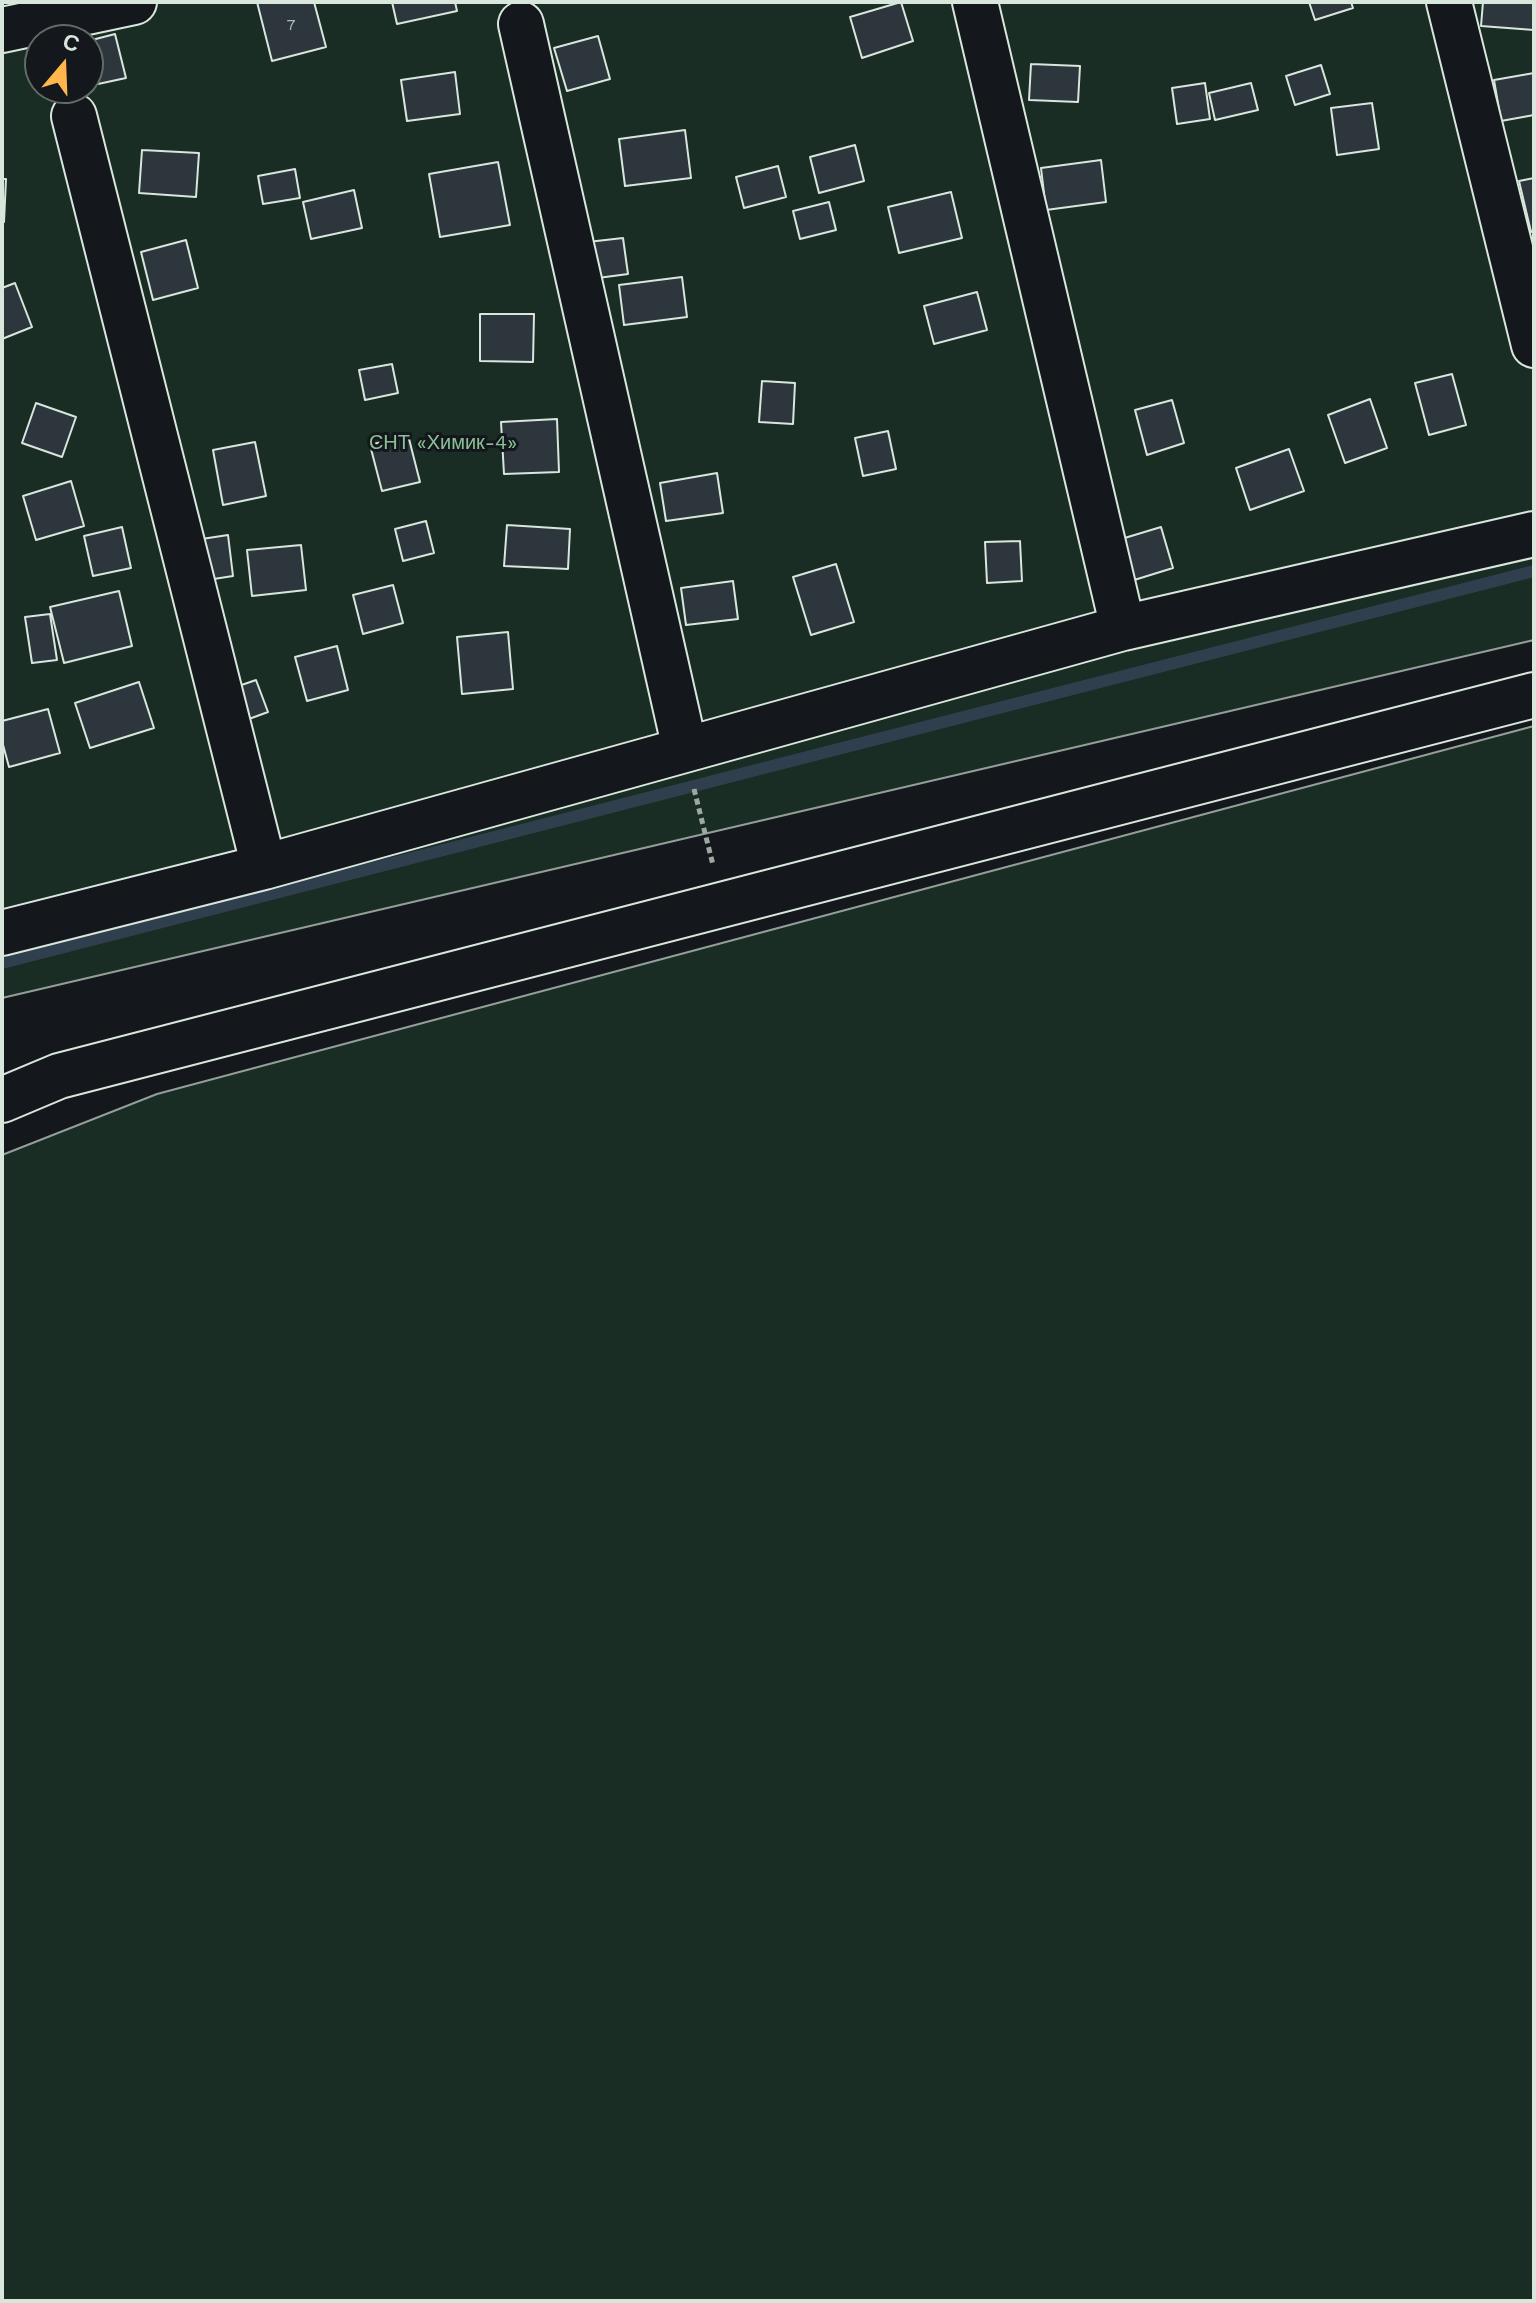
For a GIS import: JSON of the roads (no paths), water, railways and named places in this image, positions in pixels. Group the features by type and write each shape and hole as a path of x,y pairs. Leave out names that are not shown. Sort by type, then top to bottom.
{"street":[{"path":"2,30 134,2"},
{"path":"975,2 1123,628"},
{"path":"1449,2 1534,345"},
{"path":"521,24 685,749"},
{"path":"74,116 264,867"},
{"path":"2,933 264,867 1123,628 1534,534"},
{"path":"2,1100 59,1076 1534,695"}],"waterway":[{"path":"2,963 1534,571"}],"park label":[{"name":"СНТ «Химик-4»","path":"443,443"}]}
